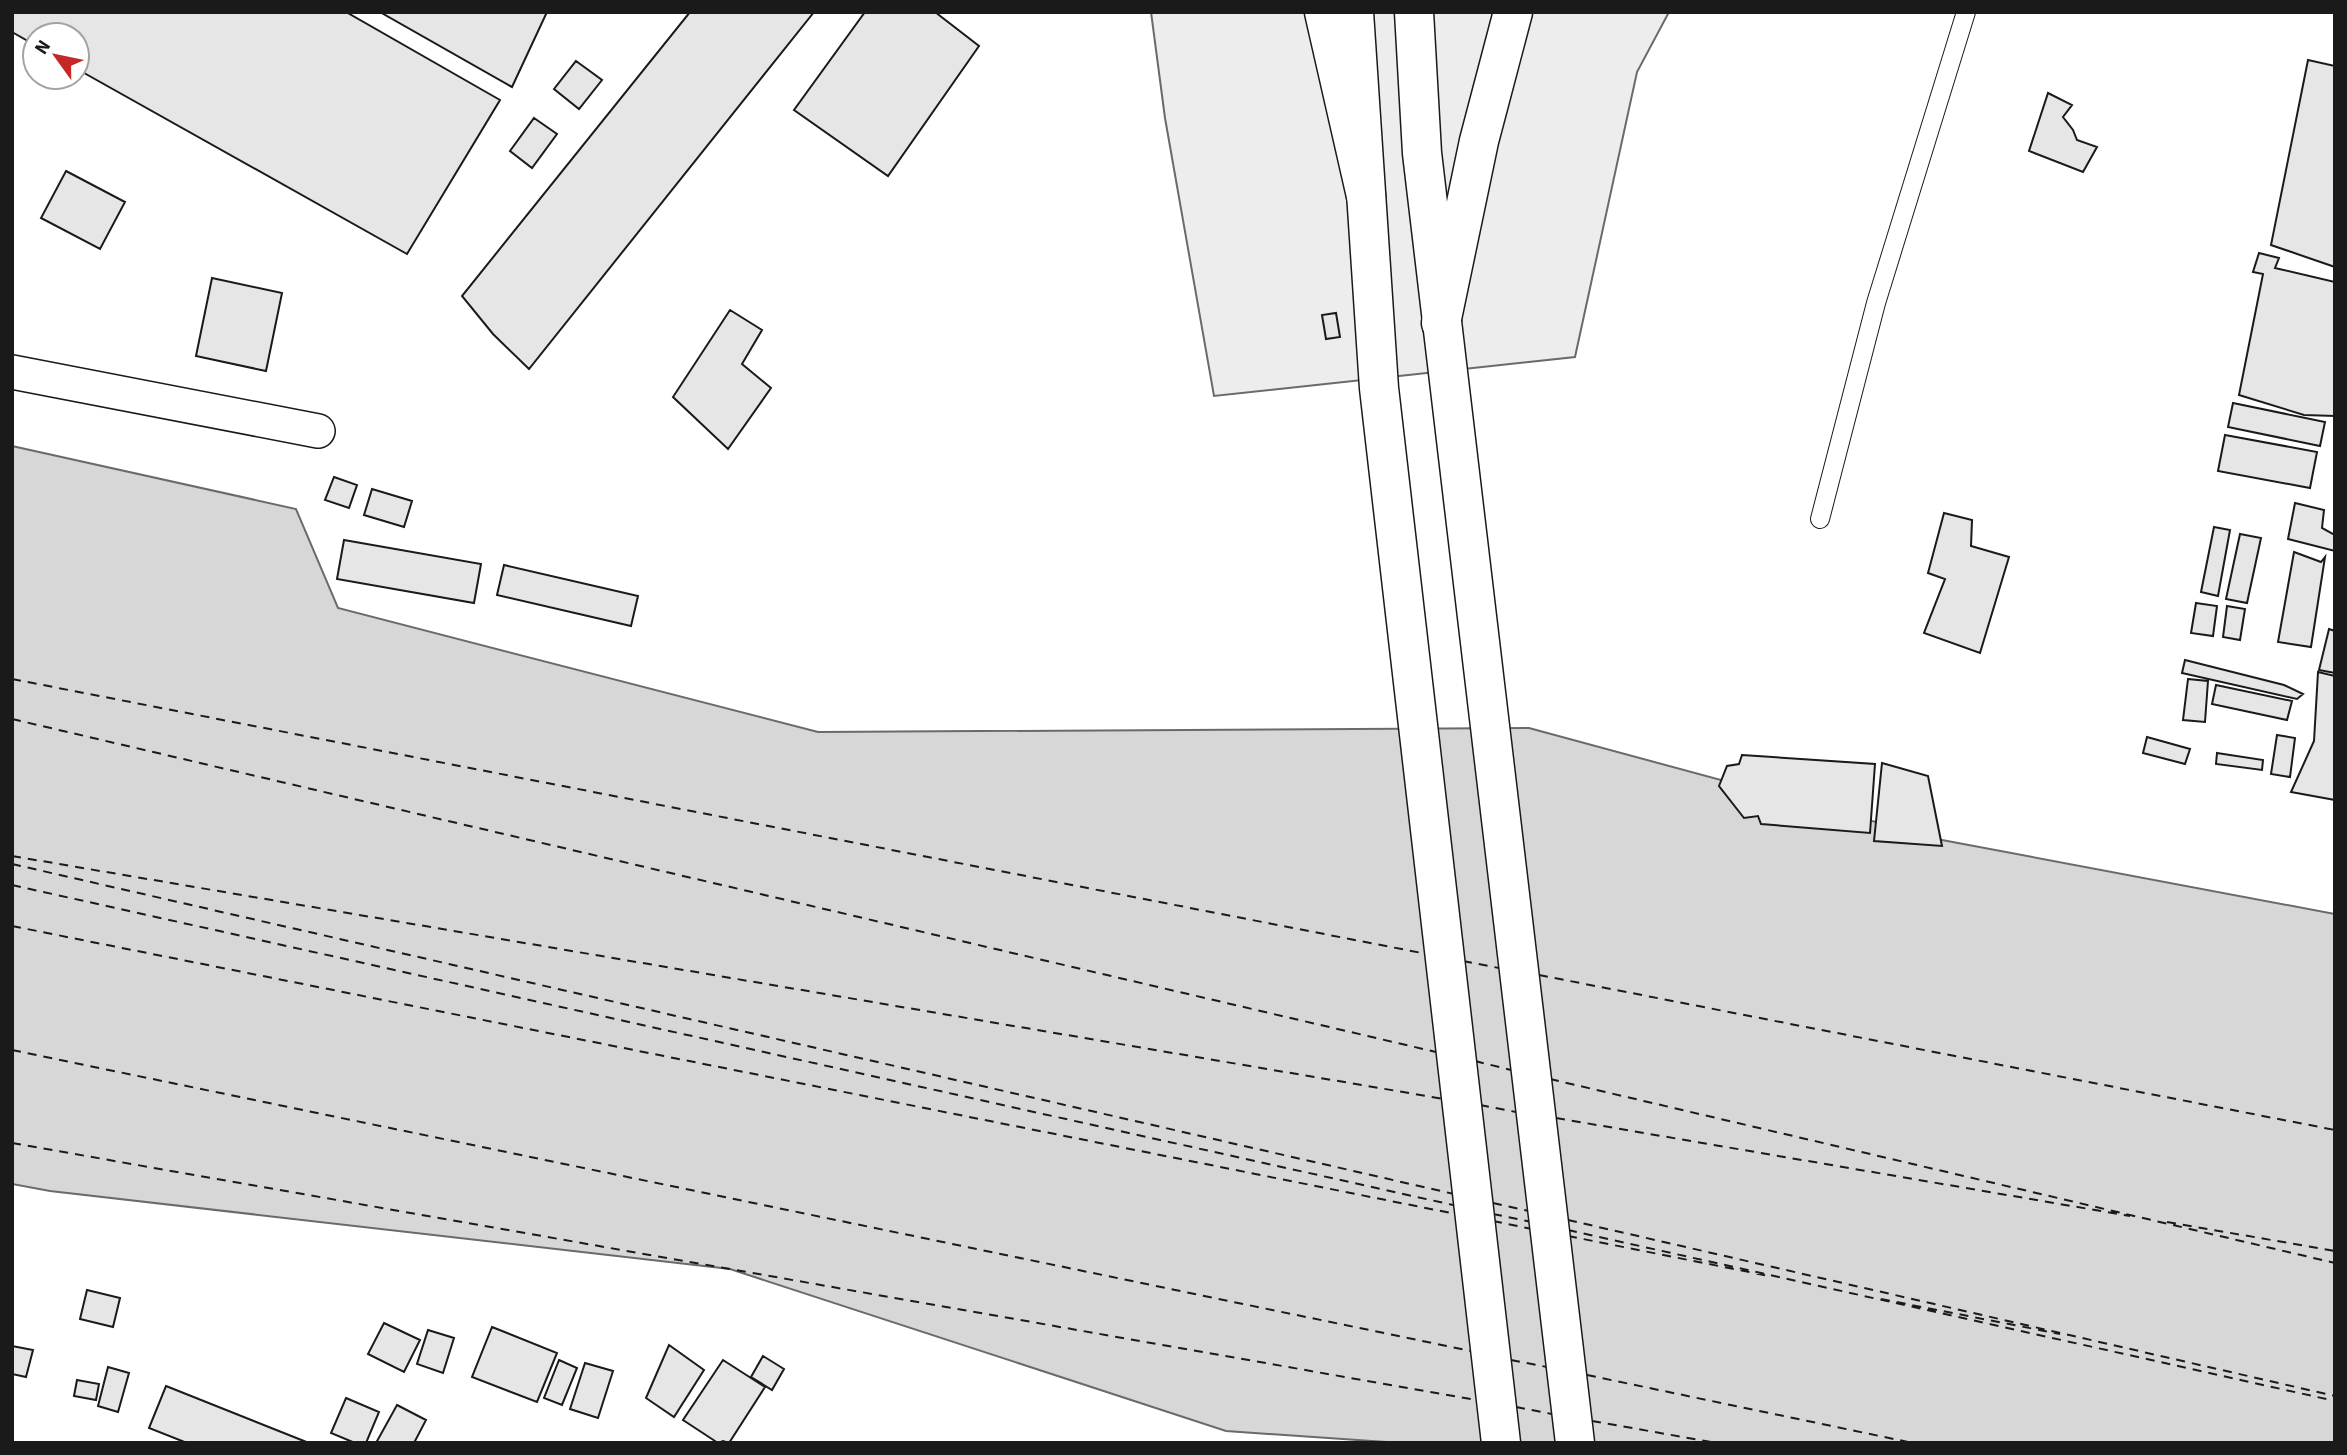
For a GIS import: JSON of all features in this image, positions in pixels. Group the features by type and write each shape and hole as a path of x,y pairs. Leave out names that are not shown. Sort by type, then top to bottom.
{"main road":[{"path":"1324,12 1366,195"},
{"path":"1354,12 1378,388 1501,1443"},
{"path":"1414,12 1422,153 1447,377 1576,1443"},
{"path":"1441,323 1479,141 1513,12"}],"street":[{"path":"12,372 318,431"}],"lane":[{"path":"1819,519 1876,303 1966,12"}],"shaded area":[{"path":"1151,12 1669,12 1637,72 1575,357 1214,396 1165,118"},
{"path":"12,446 296,509 338,608 818,732 1529,728 1942,840 2335,914 2335,1443 1401,1443 1226,1431 730,1269 50,1191 12,1184"}],"building":[{"path":"12,12 346,12 500,100 407,254 91,77 91,21 21,21 21,37 12,32"},
{"path":"380,12 547,12 512,87"},
{"path":"690,12 814,12 529,369 493,334 462,296"},
{"path":"865,12 935,12 979,46 888,176 794,110"},
{"path":"2308,60 2335,66 2335,267 2271,245"},
{"path":"576,61 602,80 579,109 554,89"},
{"path":"2048,93 2072,105 2063,117 2077,140 2097,147 2083,172 2029,151"},
{"path":"534,118 557,134 532,168 510,151"},
{"path":"66,171 125,202 100,249 41,218"},
{"path":"2259,253 2279,258 2275,268 2335,282 2335,416 2304,415 2239,395 2263,274 2253,272"},
{"path":"212,278 282,293 266,371 196,356"},
{"path":"730,310 762,330 742,364 771,388 728,449 673,397"},
{"path":"1336,313 1340,337 1326,339 1322,315"},
{"path":"2233,403 2325,422 2320,446 2228,427"},
{"path":"2225,435 2317,452 2310,488 2218,471"},
{"path":"334,477 357,485 349,508 325,500"},
{"path":"372,489 412,501 404,527 364,515"},
{"path":"2295,503 2324,510 2322,528 2335,535 2335,551 2288,539"},
{"path":"1944,513 1972,520 1971,546 2009,557 1980,653 1924,633 1945,579 1928,573"},
{"path":"2214,527 2230,530 2218,596 2201,592"},
{"path":"2240,534 2261,538 2247,603 2226,599"},
{"path":"344,540 481,564 474,603 337,579"},
{"path":"2294,552 2321,562 2325,557 2311,647 2278,642"},
{"path":"504,565 638,596 631,626 497,595"},
{"path":"2196,603 2217,606 2213,636 2191,633"},
{"path":"2227,606 2245,609 2240,640 2223,637"},
{"path":"2329,629 2335,631 2335,673 2319,670"},
{"path":"2185,660 2284,685 2303,694 2297,699 2182,673"},
{"path":"2318,672 2335,676 2335,800 2291,792 2314,741"},
{"path":"2188,679 2208,681 2205,722 2183,720"},
{"path":"2216,685 2292,701 2287,720 2212,704"},
{"path":"2277,735 2295,738 2290,777 2271,774"},
{"path":"2147,737 2190,749 2185,764 2143,753"},
{"path":"2217,753 2263,760 2262,770 2216,764"},
{"path":"1742,755 1875,764 1870,833 1761,824 1758,816 1744,818 1719,786 1727,766 1739,764"},
{"path":"1882,763 1928,776 1942,846 1874,841"},
{"path":"87,1290 120,1298 113,1327 80,1319"},
{"path":"384,1323 420,1340 404,1372 368,1354"},
{"path":"492,1327 557,1353 537,1402 472,1377"},
{"path":"428,1330 454,1338 443,1373 417,1364"},
{"path":"669,1345 704,1370 674,1417 646,1398"},
{"path":"12,1346 33,1350 26,1377 12,1374"},
{"path":"763,1356 784,1369 772,1390 751,1377"},
{"path":"559,1360 577,1368 562,1405 544,1398"},
{"path":"723,1360 765,1387 729,1443 718,1443 683,1420"},
{"path":"585,1363 613,1371 598,1418 570,1409"},
{"path":"108,1367 129,1373 118,1412 98,1406"},
{"path":"77,1380 99,1384 96,1400 74,1396"},
{"path":"166,1386 309,1443 187,1443 149,1428"},
{"path":"346,1398 379,1412 366,1443 355,1443 331,1433"},
{"path":"397,1405 426,1420 414,1443 376,1443"}],"ferry route":[{"path":"12,679 1427,954"},
{"path":"12,719 1436,1052"},
{"path":"12,856 1444,1099"},
{"path":"12,864 1454,1194"},
{"path":"12,885 1453,1205"},
{"path":"12,926 1456,1214"},
{"path":"1463,961 1499,968"},
{"path":"1539,975 2335,1130"},
{"path":"12,1050 1471,1351"},
{"path":"1475,1061 1511,1070"},
{"path":"1550,1079 2335,1263"},
{"path":"1480,1105 1516,1112"},
{"path":"1556,1118 2130,1216"},
{"path":"12,1143 1476,1400"},
{"path":"1493,1203 1529,1211"},
{"path":"1493,1214 1532,1222"},
{"path":"1568,1220 2335,1396"},
{"path":"1493,1221 1532,1229"},
{"path":"2167,1222 2335,1251"},
{"path":"1568,1230 2335,1401"},
{"path":"1568,1236 1769,1276"},
{"path":"1881,1299 2060,1334"},
{"path":"1511,1360 1547,1367"},
{"path":"1587,1375 1913,1443"},
{"path":"1516,1407 1552,1414"},
{"path":"1592,1421 1717,1443"}]}
